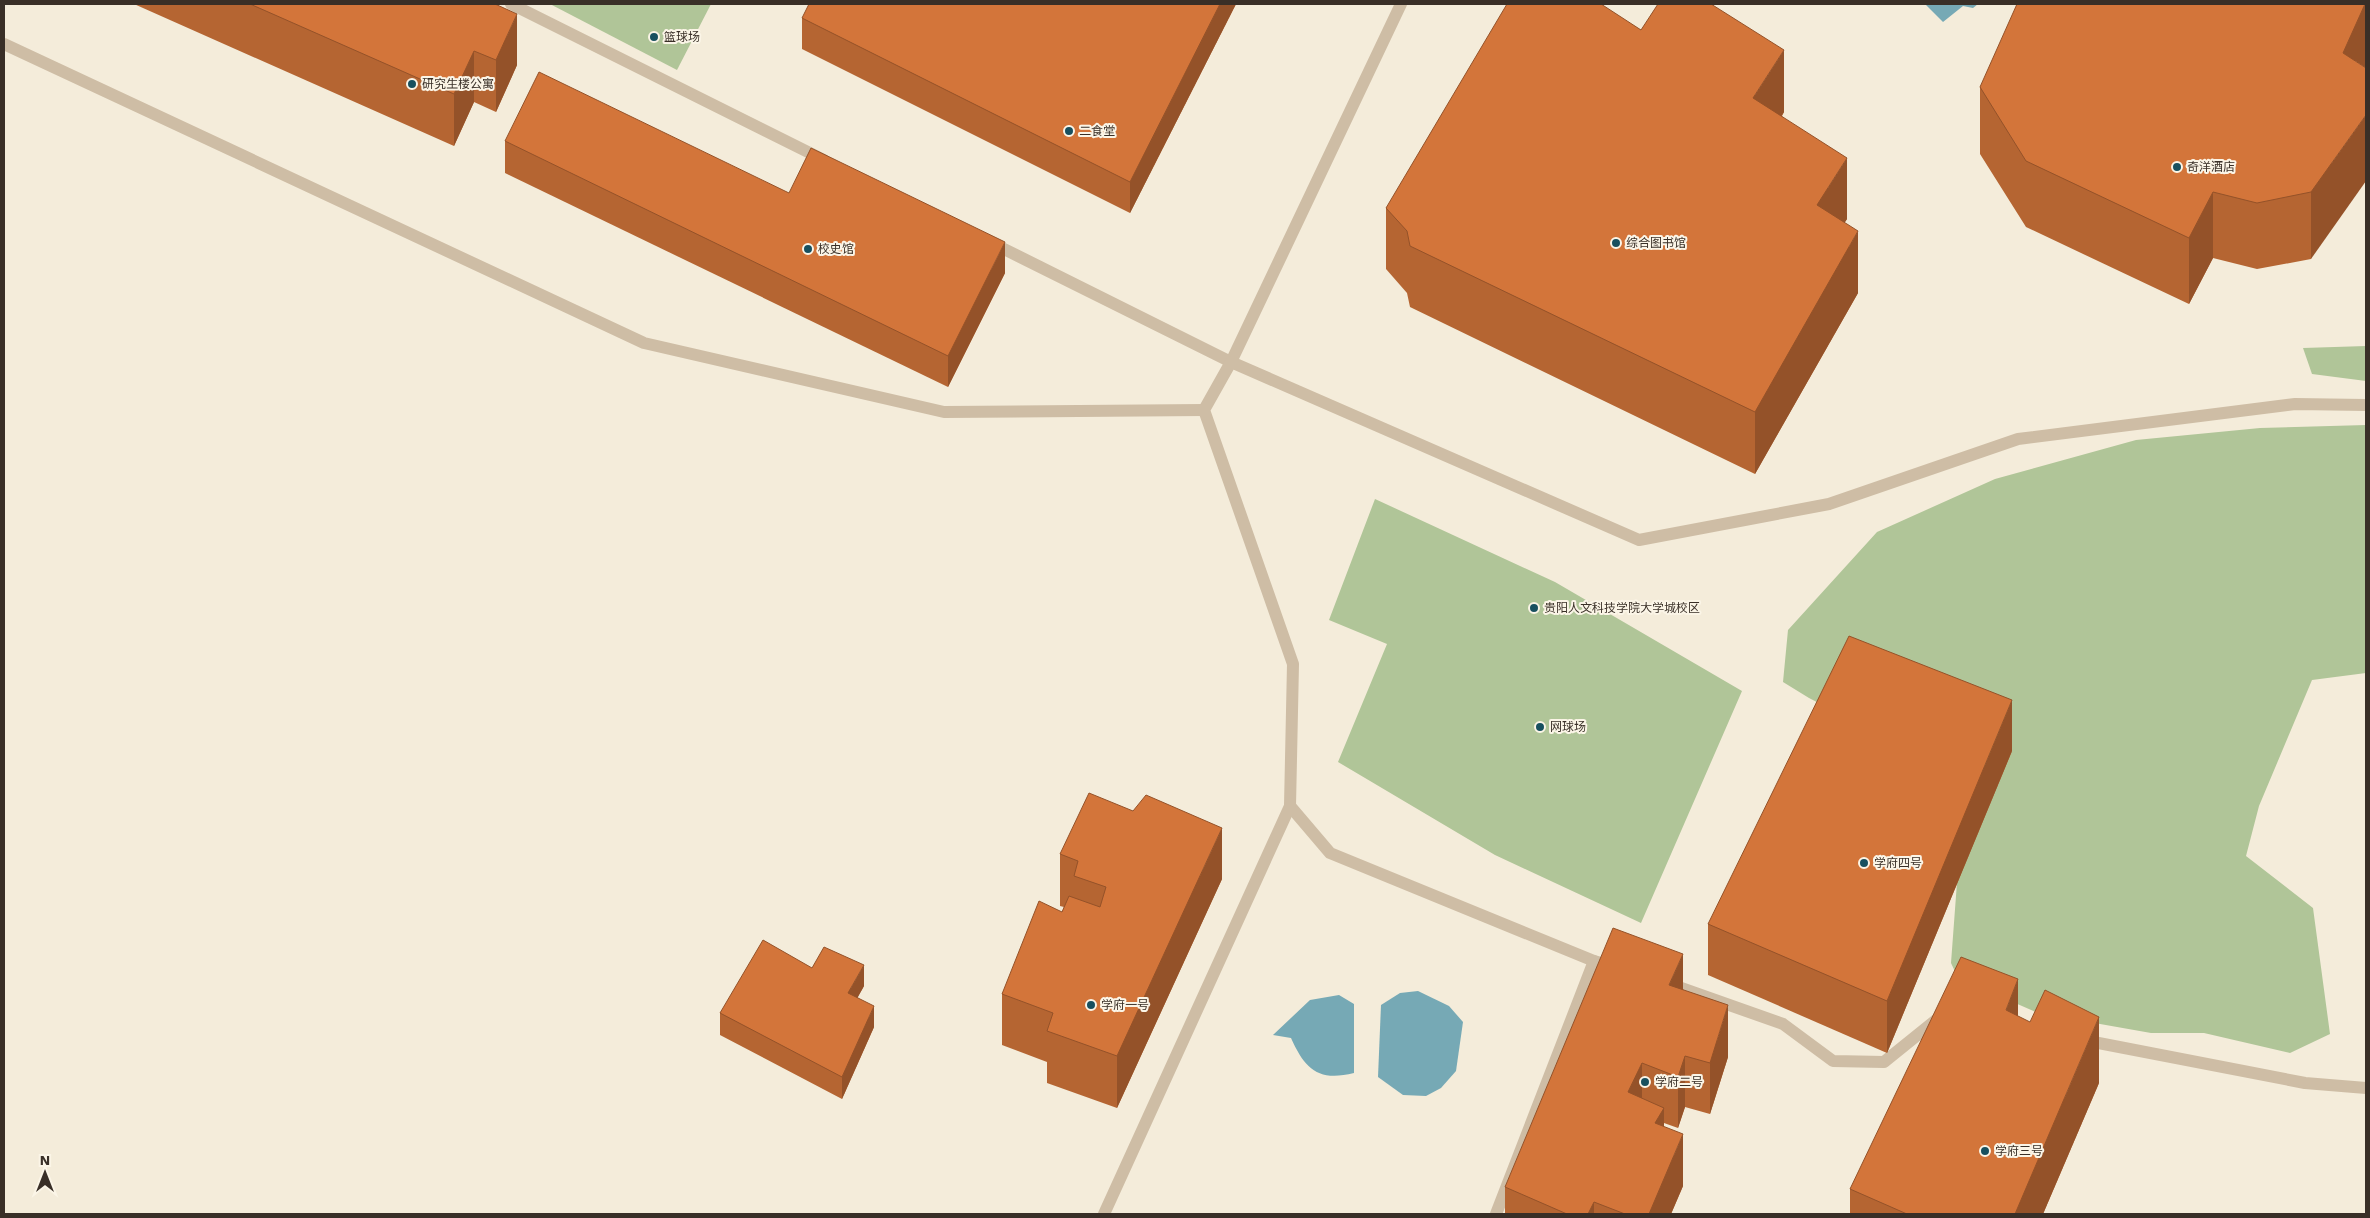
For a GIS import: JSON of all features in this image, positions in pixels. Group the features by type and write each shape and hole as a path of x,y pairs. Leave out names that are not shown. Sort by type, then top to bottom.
{"street":[{"path":"511,4 840,168"},
{"path":"1104,1214 1290,806 1294,664 1204,410 1231,362 1401,4"},
{"path":"4,44 644,343 944,412 1204,410"},
{"path":"982,238 1231,362 1639,540 1828,504 2018,439 2295,404 2366,405"},
{"path":"1290,806 1330,854 1594,961 1622,969"},
{"path":"1496,1214 1594,961"},
{"path":"1650,978 1783,1024 1833,1061 1884,1062 1944,1014 1954,1015"},
{"path":"2071,1038 2305,1083 2366,1088"}],"green space":[{"name":"篮球场","path":"550,4 711,4 677,70"},
{"path":"2366,346 2366,381 2312,374 2303,348"},
{"path":"2366,425 2366,673 2312,680 2259,806 2246,856 2313,908 2330,1034 2290,1053 2204,1033 2151,1033 2038,1013 1958,978 1951,963 1958,869 1871,730 1809,698 1783,682 1788,630 1877,532 1995,479 2136,440 2260,428"},
{"name":"网球场","path":"1375,499 1555,582 1742,691 1641,923 1495,855 1338,762 1387,644 1329,620"}],"water":[{"path":"1925,4 1978,4 1973,8 1963,6 1943,22"},
{"path":"1418,991 1449,1006 1463,1022 1456,1071 1441,1088 1426,1096 1403,1095 1378,1077 1381,1005 1400,993"},
{"path":"1339,995 1354,1004 1354,1073 1331,1076 1322,1074 1308,1065 1296,1049 1291,1038 1273,1035 1310,1000"}],"building":[{"path":"250,4 495,4 517,14 496,60 474,51 454,94"},
{"name":"二食堂","path":"809,4 1220,4 1130,182 802,18"},
{"name":"综合图书馆","path":"1507,4 1601,4 1641,30 1658,4 1711,4 1784,50 1753,98 1847,158 1817,205 1858,231 1755,412 1410,246 1407,231 1386,208"},
{"name":"奇洋酒店","path":"2017,4 2365,4 2343,53 2366,68 2366,115 2311,192 2257,203 2213,192 2189,238 2026,161 1980,87"},
{"name":"校史馆","path":"539,72 789,193 811,148 1005,242 948,356 505,141"},
{"name":"学府四号","path":"1849,636 2012,700 1887,1001 1708,924"},
{"name":"学府一号","path":"1089,793 1133,811 1146,795 1222,828 1117,1056 1047,1031 1053,1013 1002,994 1039,901 1062,912 1069,896 1100,907 1106,887 1074,876 1078,861 1060,854"},
{"name":"学府二号","path":"1613,928 1683,954 1669,985 1728,1005 1710,1063 1685,1056 1678,1077 1642,1063 1628,1092 1664,1108 1655,1123 1683,1134 1649,1214 1625,1214 1594,1202 1588,1214 1567,1214 1505,1187"},
{"path":"763,940 812,968 824,947 864,965 848,993 874,1006 842,1077 720,1013"},
{"name":"学府三号","path":"1961,957 2018,979 2006,1010 2030,1022 2045,990 2099,1017 2015,1214 1907,1214 1850,1189"}],"place":[{"name":"篮球场","path":"654,37"},
{"name":"研究生楼公寓","path":"412,84"},
{"name":"二食堂","path":"1069,131"},
{"name":"奇洋酒店","path":"2177,167"},
{"name":"综合图书馆","path":"1616,243"},
{"name":"校史馆","path":"808,249"},
{"name":"贵阳人文科技学院大学城校区","path":"1534,608"},
{"name":"网球场","path":"1540,727"},
{"name":"学府四号","path":"1864,863"},
{"name":"学府一号","path":"1091,1005"},
{"name":"学府二号","path":"1645,1082"},
{"name":"学府三号","path":"1985,1151"}]}
